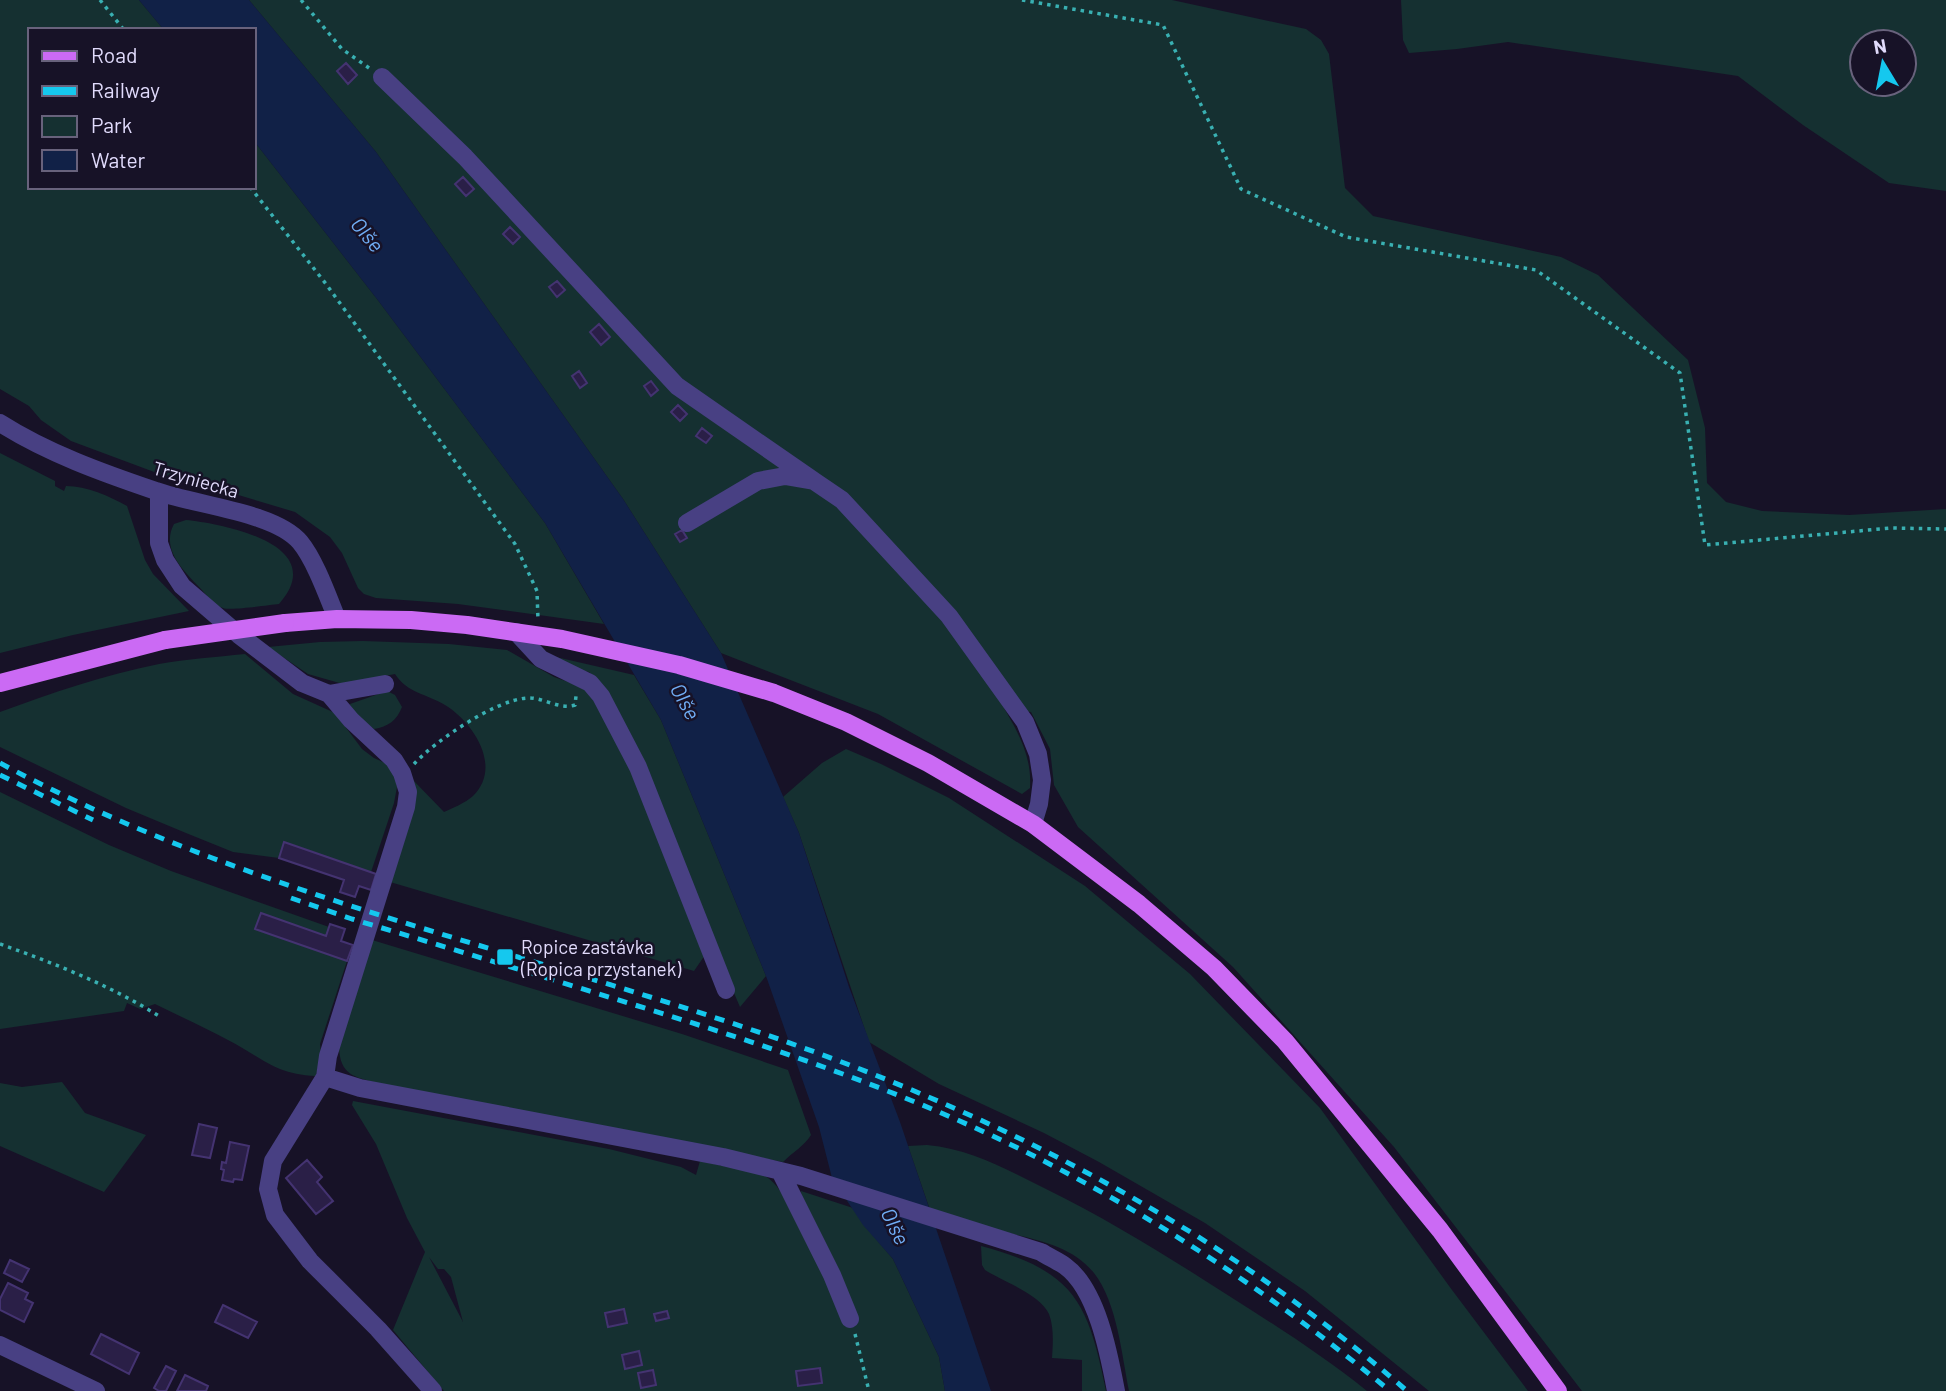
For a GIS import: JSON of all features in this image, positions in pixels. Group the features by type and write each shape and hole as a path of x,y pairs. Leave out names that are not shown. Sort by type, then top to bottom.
{"main road":[{"path":"0,683 165,640 285,623 411,620 562,639 679,665 774,693 846,722 890,742 1033,824 1139,904 1221,976 1285,1041 1440,1230 1558,1391"}],"street":[{"path":"382,77 466,157 677,386 842,500 916,577 949,616 1025,722 1038,754 1042,780 1033,824"},
{"name":"Trzyniecka","path":"0,423 75,461 159,492 281,526 301,542 337,620"},
{"path":"687,523 758,481 785,476 814,481"},
{"path":"159,492 159,543 168,566 182,586 239,635 302,683 329,694 394,760 408,792 407,807 328,1056 325,1077 273,1161 268,1189 275,1215 310,1261 378,1329 433,1391"},
{"path":"516,632 541,659 590,683 601,696 620,729 643,780 726,990"},
{"path":"329,694 385,684"},
{"path":"325,1077 360,1088 723,1157 801,1176 1041,1252 1067,1267 1088,1294 1111,1361 1116,1391"},
{"path":"780,1171 832,1275 850,1319"},
{"path":"0,1345 96,1391"}],"path":[{"path":"100,0 122,28"},
{"path":"301,0 342,48 382,77"},
{"path":"1022,0 1163,25 1241,189 1346,237 1535,270 1680,373 1705,545 1891,528 1946,529"},
{"path":"252,189 326,284 515,544 537,591 538,636"},
{"path":"404,779 415,762 438,744 499,705 527,698 567,708 575,705 576,698 568,674"},
{"path":"0,944 46,960 142,1005 162,1018"},
{"path":"850,1319 869,1391"}],"green space":[{"path":"0,0 139,0 162,28 28,28 28,189 256,189 256,144 545,523 604,624 458,604 376,598 364,594 358,588 342,553 330,537 295,512 173,479 71,441 41,420 29,406 0,389"},
{"path":"249,0 1172,0 1306,29 1321,40 1329,54 1345,188 1373,216 1561,257 1598,275 1688,360 1705,428 1707,483 1726,502 1762,511 1849,515 1946,509 1946,1391 1582,1391 1394,1147 1233,967 1078,827 1054,785 1050,749 1031,712 1004,708 1027,756 1030,788 1022,794 878,714 721,653 623,499 376,152"},
{"path":"1401,0 1946,0 1946,191 1889,183 1803,125 1738,76 1508,42 1409,53 1403,40"},
{"path":"0,453 55,481 55,486 64,491 66,486 82,488 127,506 145,560 153,574 189,611 0,653"},
{"path":"186,520 246,533 267,541 283,553 292,567 292,584 279,604 227,609 211,600 182,568 172,552 170,534 174,524"},
{"path":"363,641 449,644 507,650 554,677 583,687 609,717 705,955 694,971 390,882 412,779 444,812 473,796 482,784 485,759 481,746 465,722 445,705 405,685 395,674 343,684 308,674 268,647"},
{"path":"245,654 293,694 335,713 362,749 385,763 395,775 397,787 394,803 371,872 285,842 279,858 233,852 126,808 0,747 0,712 78,685 139,668"},
{"path":"543,654 634,675 661,720 766,976 740,1007 601,683 589,672 567,667"},
{"path":"387,691 395,695 402,707 388,725 374,729 351,711 350,704"},
{"path":"846,749 949,798 1085,886 1190,974 1320,1108 1528,1391 1429,1391 1305,1291 1205,1223 1044,1133 939,1084 869,1042 799,833 783,797 822,763"},
{"path":"0,792 109,845 171,871 329,927 326,936 261,914 255,929 347,961 320,1044 321,1053 316,1076 289,1072 269,1064 219,1035 155,1004 140,1009 127,1003 124,1011 0,1029"},
{"path":"372,940 682,1034 788,1070 811,1135 783,1162 378,1083 355,1076 342,1064 339,1047"},
{"path":"62,1082 85,1113 146,1135 104,1192 0,1146 0,1083 22,1087"},
{"path":"353,1101 609,1149 681,1167 696,1175 700,1161 762,1174 770,1179 782,1194 805,1238 801,1191 853,1208 893,1259 939,1357 945,1391 444,1391 393,1330 425,1252 407,1218 376,1144 352,1105","holes":["429,1257 438,1269 444,1269 451,1277 463,1322"]},
{"path":"927,1145 959,1151 989,1161 1092,1213 1160,1252 1262,1317 1367,1391 1129,1391 1113,1314 1102,1285 1094,1273 1074,1255 1050,1244 930,1210 908,1146"},
{"path":"981,1246 1037,1267 1057,1279 1072,1294 1092,1334 1106,1391 1082,1391 1082,1360 1052,1358 1053,1341 1049,1314 1038,1300 985,1270 982,1265"}],"water":[{"name":"Olše","path":"139,0 249,0 376,152 623,499 721,653 799,833 849,987 900,1122 991,1391 945,1391 939,1357 893,1259 863,1225 832,1178 819,1127 766,976 661,720 545,523 256,144 256,28 162,28"}],"building":[{"path":"346,63 357,75 348,84 337,71"},
{"path":"463,177 474,189 466,196 455,184"},
{"path":"510,227 520,237 513,244 503,234"},
{"path":"557,281 565,290 557,297 549,287"},
{"path":"599,324 610,337 601,345 590,332"},
{"path":"579,371 587,383 580,388 572,376"},
{"path":"651,381 658,390 651,396 644,386"},
{"path":"678,405 687,414 680,421 671,412"},
{"path":"702,428 712,436 706,443 696,436"},
{"path":"682,530 687,538 680,542 675,534"},
{"path":"284,842 376,874 371,890 359,886 355,897 340,892 344,880 279,858"},
{"path":"261,913 326,936 330,924 345,929 341,941 353,945 347,961 255,929"},
{"path":"199,1124 217,1128 210,1158 192,1155"},
{"path":"230,1142 249,1146 242,1180 234,1179 233,1182 222,1180 224,1170 221,1169 222,1162 226,1163"},
{"path":"307,1160 322,1177 317,1182 333,1201 316,1214 286,1178"},
{"path":"10,1260 29,1269 22,1282 4,1273"},
{"path":"8,1283 28,1293 25,1299 33,1303 24,1322 0,1310 0,1299"},
{"path":"223,1305 257,1322 248,1338 215,1322"},
{"path":"624,1309 627,1323 608,1327 605,1313"},
{"path":"667,1311 669,1318 656,1321 654,1314"},
{"path":"101,1334 139,1353 129,1374 91,1354"},
{"path":"639,1351 642,1365 625,1369 622,1355"},
{"path":"166,1366 176,1371 166,1391 159,1391 154,1388"},
{"path":"820,1368 822,1383 798,1386 796,1371"},
{"path":"653,1370 656,1385 641,1388 638,1373"},
{"path":"185,1375 208,1386 206,1391 177,1391"}],"railway":[{"path":"0,763 91,808 280,882 376,914 668,1002 851,1066 937,1101 1021,1139 1103,1181 1183,1228 1261,1278 1335,1332 1407,1391"},
{"path":"0,775 93,820"},
{"path":"291,898 773,1049 879,1088 983,1131 1082,1181 1174,1235 1306,1325 1390,1391"}],"place":[{"name":"Ropice zastávka (Ropica przystanek)","path":"505,957"}]}
